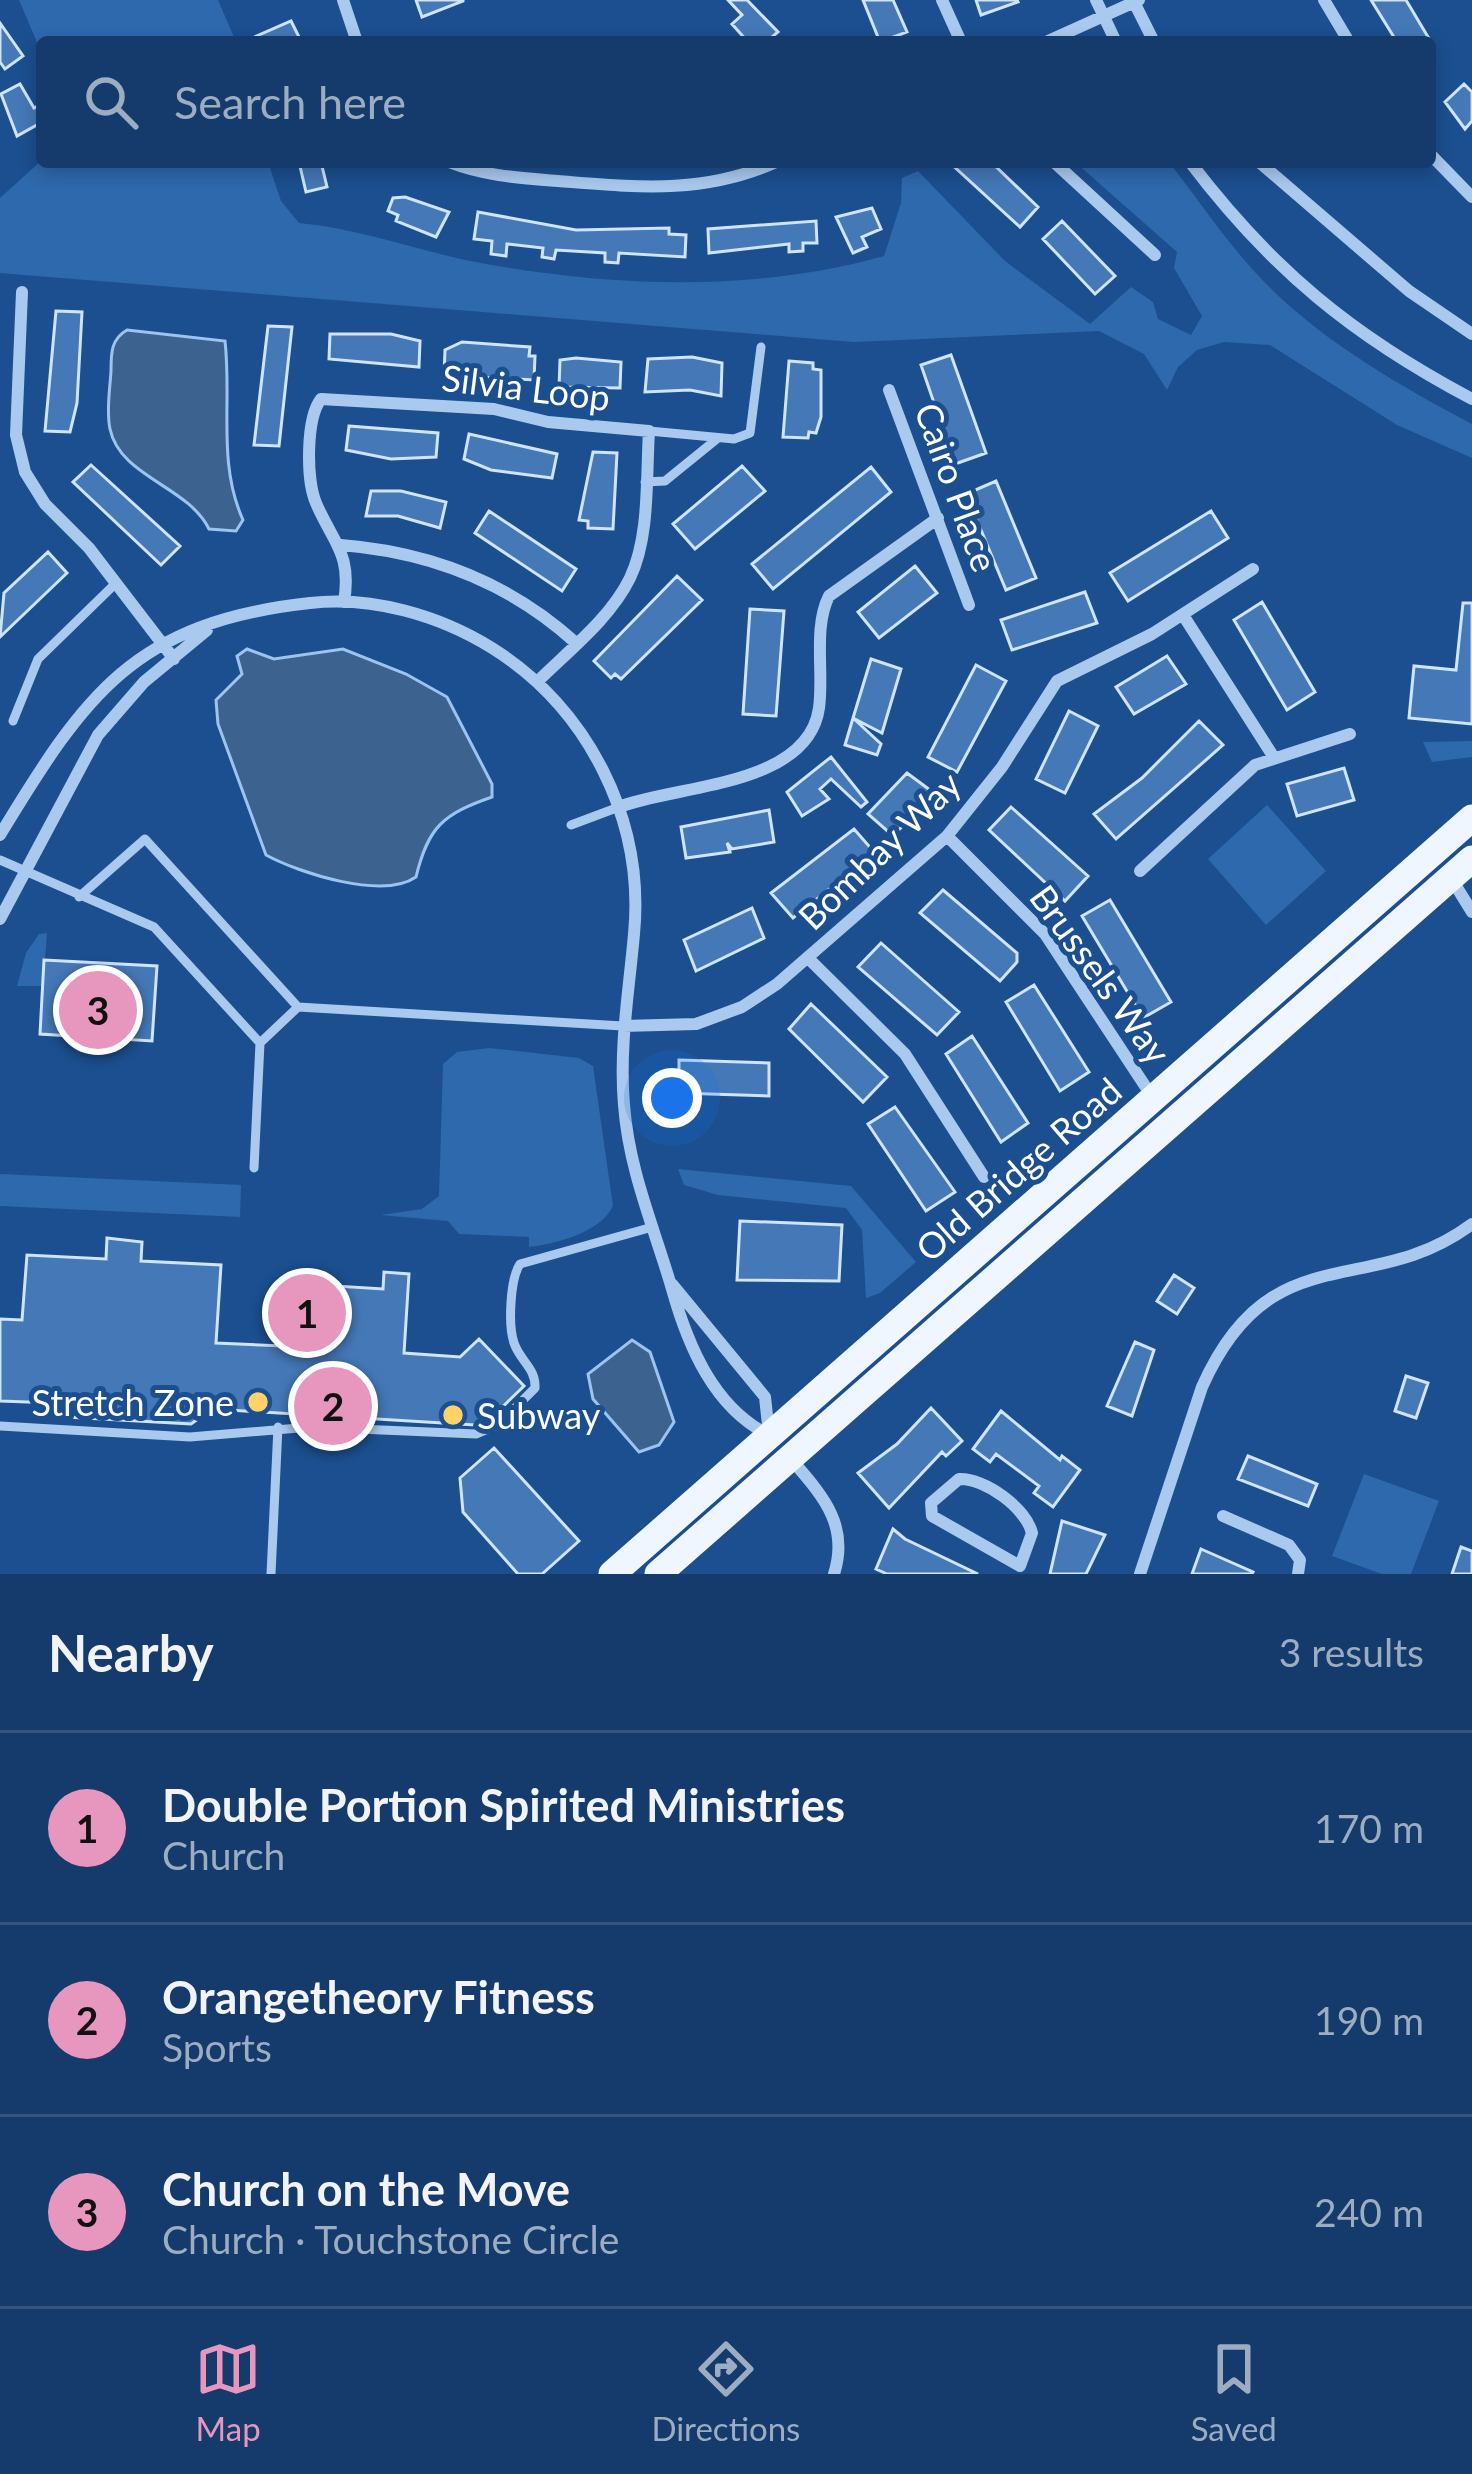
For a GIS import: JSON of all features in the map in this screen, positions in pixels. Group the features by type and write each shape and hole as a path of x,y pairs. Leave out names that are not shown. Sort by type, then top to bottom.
{"main road":[{"name":"Old Bridge Road","path":"612,1574 1472,818"},
{"name":"Old Bridge Road","path":"658,1574 1462,868"}],"street":[{"path":"343,0 355,36"},
{"path":"942,0 958,36"},
{"path":"1096,0 1113,36"},
{"path":"1324,0 1345,36"},
{"path":"1059,36 1135,1 1151,36"},
{"path":"1436,160 1472,197"},
{"path":"468,168 490,175 663,189 732,179 760,168"},
{"path":"1061,168 1155,255"},
{"path":"1195,168 1298,286 1378,346 1472,399"},
{"path":"1266,168 1409,292 1472,334"},
{"path":"22,292 16,435 25,472 42,500 116,583 174,659"},
{"name":"Cairo Place","path":"889,390 969,605"},
{"name":"Silvia Loop","path":"344,602 341,545 316,505 311,484 314,410 321,399 494,409 548,422 649,431 641,540 629,579 537,682"},
{"path":"619,806 677,789 734,782 798,743 816,722 830,596 938,518"},
{"path":"341,545 410,554 468,573 522,601 576,643"},
{"name":"Bombay Way","path":"623,1026 670,1028 717,1018 809,959 947,836 1002,767 1045,692 1183,615 1252,569"},
{"path":"0,835 83,708 113,677 162,643 275,607 344,602 441,622 502,655 537,682 592,749 619,806 636,898 623,1026 626,1127 649,1228 690,1342 717,1389 740,1421 770,1435 831,1508 839,1546 834,1574"},
{"path":"1183,615 1274,756"},
{"path":"0,919 98,735 144,682 213,625"},
{"path":"1140,871 1245,773 1274,756 1350,734"},
{"name":"Brussels Way","path":"947,836 1045,934 1153,1099"},
{"path":"1435,850 1462,868 1472,913"},
{"path":"809,959 904,1054 984,1177"},
{"path":"1140,1574 1202,1388 1220,1351 1245,1320 1309,1278 1405,1258 1472,1224"},
{"path":"670,1282 765,1397 770,1435"},
{"path":"977,1481 1030,1524 1018,1570 932,1516 931,1503 950,1483 977,1481"},
{"path":"1223,1516 1289,1545 1300,1559 1298,1574"}],"lane":[{"path":"649,431 742,438 753,427 760,347"},
{"path":"645,482 665,481 718,438"},
{"path":"13,721 38,658 116,583"},
{"path":"571,825 619,806"},
{"path":"79,897 145,839 298,1007 623,1026"},
{"path":"0,860 154,927 260,1042"},
{"path":"254,1168 260,1042 298,1007"},
{"path":"0,1426 190,1437 278,1427 476,1434 492,1429 535,1388 533,1371 512,1337 515,1270 525,1262 649,1228"},
{"path":"271,1574 278,1427"}],"shaded area":[{"path":"19,0 218,0 233,36 36,36 36,40"},
{"path":"36,165 270,168 281,201 299,223 536,272 686,282 786,276 884,256 901,203 902,178 918,171 1005,261 1090,324 1131,287 1153,302 1158,319 1191,335 1202,316 1174,268 1177,252 1082,168 1174,168 1243,258 1302,317 1385,375 1472,424 1472,458 1397,425 1270,345 1224,342 1197,350 1178,367 1167,390 1144,354 1099,331 854,342 0,273 0,198"},
{"path":"127,330 225,341 230,476 243,520 236,531 209,529 186,502 140,470 116,445 108,415 111,358 115,342"},
{"path":"247,649 274,659 343,649 406,674 447,697 492,784 492,797 440,825 426,846 416,877 401,883 341,881 266,855 218,724 216,700 242,674 237,656"},
{"path":"1472,741 1472,757 1432,762 1423,742"},
{"path":"1267,805 1326,871 1266,925 1208,859"},
{"path":"47,933 43,986 17,986 26,953 39,934"},
{"path":"489,1048 579,1058 593,1066 613,1206 588,1230 529,1247 529,1237 459,1234 448,1221 381,1215 422,1209 439,1196 443,1064 457,1052"},
{"path":"678,1169 851,1186 916,1262 880,1293 866,1298 862,1230 846,1208 718,1195 684,1185"},
{"path":"0,1174 241,1185 240,1217 0,1206"},
{"path":"632,1340 650,1352 674,1422 659,1445 639,1452 593,1399 588,1374"},
{"path":"1364,1474 1439,1501 1411,1574 1382,1574 1332,1556"}],"building":[{"path":"416,0 463,0 463,1 422,17"},
{"path":"728,0 747,0 778,32 743,36 732,24 742,15"},
{"path":"863,0 893,0 907,32 878,36"},
{"path":"976,0 1017,0 1018,2 981,15"},
{"path":"1371,0 1406,0 1427,36 1393,36"},
{"path":"291,21 298,36 257,36"},
{"path":"0,23 23,56 5,69 0,62"},
{"path":"20,84 36,107 36,125 17,136 1,94"},
{"path":"1464,84 1472,92 1472,121 1465,129 1445,102"},
{"path":"300,168 322,168 327,187 306,192"},
{"path":"956,168 997,168 1038,207 1020,227"},
{"path":"405,197 449,212 436,237 396,221 398,215 388,211 393,198"},
{"path":"872,208 881,229 862,237 867,247 853,253 836,217"},
{"path":"478,212 576,230 669,228 669,234 686,235 685,257 619,253 618,263 605,262 605,253 556,250 554,259 542,257 543,248 507,244 506,256 491,254 492,241 474,239"},
{"path":"816,221 817,243 803,243 803,251 789,252 789,244 709,253 708,229"},
{"path":"1062,221 1115,276 1095,294 1043,239"},
{"path":"56,311 82,312 77,403 70,432 45,431"},
{"path":"268,326 292,327 279,446 254,445"},
{"path":"330,334 391,334 420,341 419,367 329,359"},
{"path":"462,342 530,347 529,356 535,356 534,380 444,375 445,350"},
{"path":"951,355 986,453 955,464 921,365"},
{"path":"692,357 722,363 721,396 690,390 645,392 648,359"},
{"path":"560,360 621,362 620,388 559,387"},
{"path":"789,361 813,363 813,369 821,370 821,417 816,433 809,432 808,438 783,437"},
{"path":"349,426 438,433 436,457 391,459 346,450"},
{"path":"469,434 557,454 552,478 491,470 464,459"},
{"path":"593,452 617,453 613,529 588,528 588,521 579,520"},
{"path":"91,465 180,546 161,565 73,482"},
{"path":"742,466 765,491 695,549 673,524"},
{"path":"871,467 891,492 773,589 752,564"},
{"path":"996,481 1036,578 1006,590 966,494"},
{"path":"371,491 401,491 446,502 440,528 398,516 366,516"},
{"path":"489,511 576,569 562,591 475,533"},
{"path":"1211,511 1228,538 1128,601 1110,573"},
{"path":"48,552 67,573 0,637 4,593"},
{"path":"915,566 937,593 879,638 858,612"},
{"path":"677,576 702,600 621,679 615,674 611,678 594,661"},
{"path":"1085,592 1097,623 1012,650 1001,620"},
{"path":"1262,602 1315,692 1287,710 1234,620"},
{"path":"1463,603 1472,603 1472,724 1409,718 1414,666 1456,670"},
{"path":"750,609 784,611 776,716 743,714"},
{"path":"1167,656 1186,684 1134,714 1116,687"},
{"path":"871,659 901,669 882,733 853,718"},
{"path":"976,665 1006,681 957,772 928,757"},
{"path":"1069,711 1098,726 1065,793 1036,779"},
{"path":"853,718 881,744 877,755 845,745"},
{"path":"1199,721 1223,745 1116,839 1094,814 1142,778"},
{"path":"831,757 867,802 861,807 831,779 820,789 829,799 802,816 787,792"},
{"path":"1344,768 1354,800 1297,816 1287,784"},
{"path":"907,773 934,793 893,836 868,814"},
{"path":"1011,807 1088,876 1065,901 989,830"},
{"path":"769,810 774,842 732,849 727,843 730,852 686,858 681,827"},
{"path":"854,829 875,853 793,918 771,893"},
{"path":"943,890 1017,953 1017,962 1000,981 920,913"},
{"path":"1110,900 1171,1002 1143,1018 1082,916"},
{"path":"752,908 764,938 696,971 684,940"},
{"path":"881,943 959,1012 937,1035 858,967"},
{"path":"44,960 157,966 152,1041 40,1034"},
{"path":"1034,985 1089,1072 1060,1091 1006,1002"},
{"path":"811,1004 887,1077 863,1102 789,1029"},
{"path":"972,1036 1028,1123 1001,1142 946,1054"},
{"path":"679,1060 769,1063 769,1096 679,1093"},
{"path":"895,1107 955,1192 926,1211 868,1124"},
{"path":"740,1221 842,1225 839,1281 737,1280"},
{"path":"107,1238 142,1242 141,1261 221,1265 216,1343 282,1346 287,1283 383,1289 384,1272 409,1274 404,1353 460,1357 479,1339 524,1386 491,1418 475,1425 212,1409 191,1424 66,1417 54,1403 0,1401 0,1319 22,1320 27,1255 106,1259"},
{"path":"1174,1275 1194,1288 1177,1314 1157,1301"},
{"path":"1135,1342 1154,1350 1132,1416 1107,1406"},
{"path":"1406,1376 1428,1383 1416,1418 1395,1411"},
{"path":"931,1408 962,1441 946,1456 942,1452 889,1508 858,1473 897,1444"},
{"path":"1001,1411 1060,1460 1062,1456 1080,1470 1053,1507 1034,1493 1039,1486 996,1454 990,1462 973,1449"},
{"path":"494,1448 579,1541 542,1574 518,1574 463,1512 460,1478"},
{"path":"1248,1456 1317,1484 1308,1506 1238,1479"},
{"path":"1062,1521 1105,1535 1086,1574 1050,1574"},
{"path":"893,1529 978,1574 887,1574 876,1569"},
{"path":"1461,1547 1472,1551 1472,1574 1452,1574"},
{"path":"1201,1549 1253,1572 1192,1574"}],"place":[{"name":"Church on the Move","path":"98,1010"},
{"name":"Double Portion Spirited Ministries","path":"307,1313"},
{"name":"Stretch Zone","path":"258,1402"},
{"name":"Orangetheory Fitness","path":"333,1406"},
{"name":"Subway","path":"453,1415"}]}
